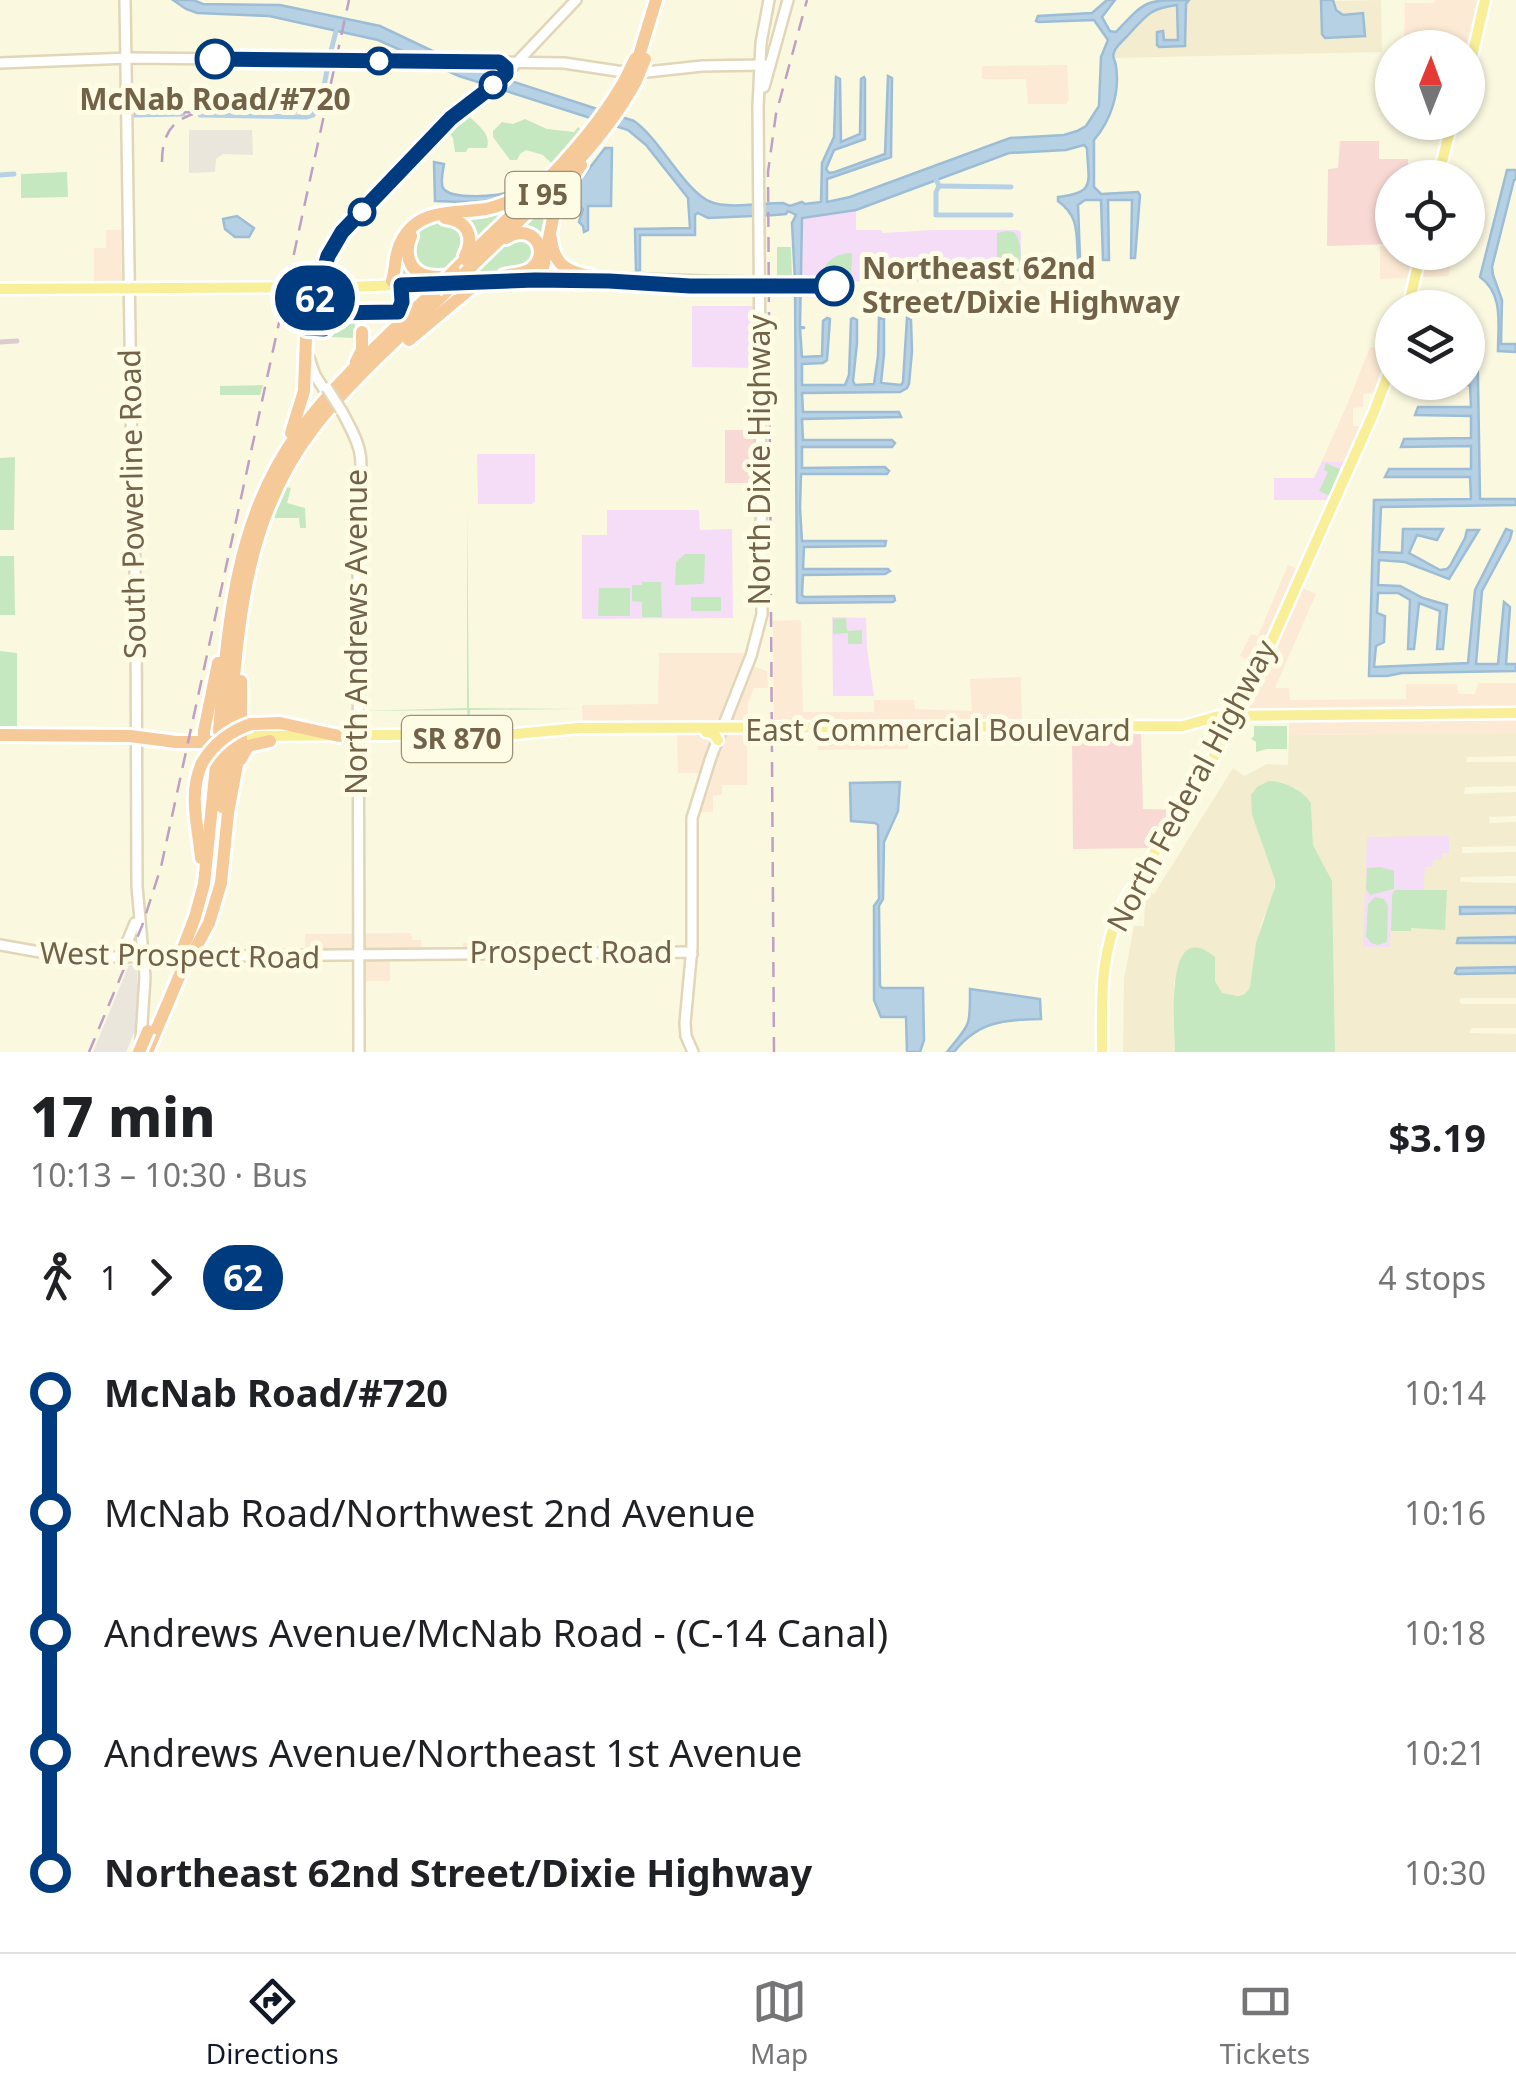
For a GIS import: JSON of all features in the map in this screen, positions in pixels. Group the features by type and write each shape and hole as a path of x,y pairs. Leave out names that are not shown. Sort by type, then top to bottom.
{"highway":[{"name":"I 95","path":"144,1046 185,958 198,910 242,602 255,543 274,493 296,452 560,164 602,125 640,59 659,0"},
{"path":"538,278 561,195 602,125"},
{"path":"198,910 201,859 194,799 196,780 202,762 223,738 244,575 256,530 277,480 326,409 579,155 602,125"},
{"path":"398,282 398,248 406,233 424,218 502,204 525,192 560,164"},
{"path":"450,305 474,287 525,272 536,264 540,250 532,236 522,232 511,234 454,278 426,276 413,267 407,247 417,229 431,220 456,220 469,234 470,247 454,278"},
{"path":"552,222 552,246 558,262 570,272 591,276"},
{"name":"I 95","path":"144,1046 208,914 216,875 226,645 236,578 250,526 288,447 313,414 454,278"},
{"path":"338,408 450,305 461,290 456,286 425,290 408,305 400,306"},
{"path":"313,414 358,360 362,332"},
{"path":"272,476 301,408 306,380 306,337"},
{"path":"222,737 200,732 206,721 236,578"},
{"path":"210,832 208,754 202,746 222,737 282,723 339,736"},
{"path":"28,736 30,732 58,731"},
{"path":"0,732 28,736 133,733"},
{"path":"0,732 222,737 246,732 266,738"},
{"path":"222,737 235,780"},
{"path":"185,958 208,926 218,897 235,780 244,749 266,738"}],"main road":[{"name":"North Andrews Avenue","path":"359,1051 358,497 363,464 358,442 310,365 306,337 319,285 336,248 351,229 450,125 522,61 576,0"},
{"path":"765,65 762,33 770,0"},
{"path":"765,65 788,0"},
{"path":"1475,30 1483,1"},
{"name":"South Powerline Road","path":"122,3 134,585 135,922 142,958 144,1046"},
{"name":"North Andrews Avenue","path":"522,61 537,54 556,24"},
{"path":"537,54 625,67 704,62 765,65"},
{"path":"0,61 124,55 422,59 522,61 647,72 765,65"},
{"path":"460,60 522,61"},
{"path":"499,62 506,68 506,76"},
{"name":"North Dixie Highway","path":"693,1052 685,1023 692,954 692,818 756,641 762,614 759,114 765,65"},
{"path":"0,287 188,282 319,285 330,278 398,282 591,276 720,286 760,285"},
{"path":"127,286 319,285 504,278"},
{"path":"538,278 760,285"},
{"path":"166,288 188,282"},
{"name":"North Andrews Avenue","path":"319,285 310,340 314,363 326,390"},
{"name":"North Federal Highway","path":"1104,1052 1102,978 1116,920 1238,718 1380,400"},
{"name":"East Commercial Boulevard","path":"636,730 1188,730 1238,718 1516,715"},
{"path":"804,732 818,727"},
{"name":"SR 870","path":"516,736 579,728 636,730"},
{"name":"East Commercial Boulevard","path":"681,729 863,729"},
{"name":"SR 870","path":"266,738 339,736 397,740 431,735 493,737 636,730"},
{"name":"SR 870","path":"266,738 468,737"},
{"name":"South Powerline Road","path":"136,871 144,1046"},
{"path":"121,957 135,922"},
{"name":"West Prospect Road","path":"0,946 59,955 142,958"},
{"name":"West Prospect Road","path":"0,946 65,958 358,956"},
{"name":"Prospect Road","path":"358,956 692,954"}],"shaded area":[{"path":"1190,0 1321,0 1322,34 1365,36 1363,13 1343,15 1333,1 1381,0 1382,30 1375,30 1375,52 1114,58 1119,45 1148,14 1160,7 1178,5 1178,40 1163,40 1157,45 1185,46 1186,4"},
{"path":"1478,0 1471,30 1404,30 1405,3"},
{"path":"1067,65 1066,104 1028,104 1026,79 982,79 982,66"},
{"path":"189,130 252,130 253,155 223,154 216,159 215,172 189,173"},
{"path":"1340,141 1379,141 1379,159 1408,159 1375,160 1375,245 1327,246 1328,169 1338,168"},
{"path":"856,210 856,230 1018,230 1021,279 801,281 802,218"},
{"path":"106,230 121,230 122,281 94,281 94,248 106,248"},
{"path":"1380,270 1450,270 1448,276 1380,279"},
{"path":"692,306 757,306 757,368 692,367"},
{"path":"1370,347 1375,348 1375,393 1363,394 1363,407 1353,408 1353,426 1365,426 1349,462 1322,461 1347,405"},
{"path":"725,430 757,430 757,483 725,483"},
{"path":"477,454 535,454 535,502 478,504"},
{"path":"1322,461 1349,462 1330,500 1274,500 1274,478 1314,478"},
{"path":"607,510 699,510 700,530 732,529 733,618 582,619 582,535 607,535"},
{"path":"1288,565 1307,573 1301,587 1316,594 1275,688 1289,688 1290,700 1406,699 1406,684 1457,684 1458,694 1475,694 1478,683 1516,683 1516,733 1289,735 1289,715 1242,716 1264,669 1240,656 1251,634 1258,636"},
{"path":"832,617 866,618 874,696 833,696"},
{"path":"773,621 801,621 803,712 874,712 874,700 914,700 915,709 972,711 970,679 1021,677 1022,726 774,726"},
{"path":"659,653 749,653 721,723 583,726 582,705 658,704"},
{"path":"751,665 767,671 768,688 754,688 748,703 747,726 731,724"},
{"path":"677,733 717,734 703,773 678,773"},
{"path":"819,733 908,733 908,749 818,750"},
{"path":"1516,733 1516,756 1467,757 1466,762 1516,762 1516,786 1465,787 1464,794 1516,792 1516,816 1489,817 1490,823 1516,822 1516,846 1462,847 1462,853 1516,852 1516,876 1461,877 1460,882 1516,883 1516,907 1460,907 1458,912 1516,913 1516,937 1457,939 1458,944 1516,943 1516,967 1457,968 1455,972 1516,973 1516,998 1459,1000 1461,1004 1516,1004 1516,1028 1471,1028 1469,1033 1516,1034 1516,1052 1335,1052 1332,882 1313,845 1311,802 1296,788 1281,782 1252,815 1275,880 1273,897 1261,924 1250,987 1245,994 1231,996 1222,993 1215,981 1174,981 1175,1052 1123,1052 1124,979 1134,926 1144,926 1145,901 1150,892 1154,894 1233,768 1244,776 1267,764 1288,765 1289,735"},
{"path":"727,734 747,734 747,785 722,785 722,795 713,796 713,812 697,812"},
{"path":"1072,734 1141,734 1143,809 1176,810 1153,848 1073,849"},
{"path":"1447,836 1449,853 1442,853 1442,860 1433,860 1432,867 1425,867 1423,890 1395,890 1392,895 1390,947 1363,947 1367,837"},
{"path":"411,933 412,940 421,940 421,951 305,953 305,934"},
{"path":"539,942 536,950 463,951 463,943"},
{"path":"361,961 390,961 390,981 362,981"},
{"path":"129,965 136,965 138,985 135,1030 126,1052 93,1052"}],"green space":[{"path":"467,114 485,133 487,148 455,152 448,131"},
{"path":"525,119 547,129 574,132 578,127 583,131 551,163 543,155 526,150 517,160 510,160 493,137 493,131 502,122 513,124"},
{"path":"587,154 541,249 514,232"},
{"path":"67,172 68,197 21,198 21,174"},
{"path":"525,194 470,251 471,243 447,217 423,223 406,244 425,277 399,278 401,246 420,222"},
{"path":"437,220 461,224 467,249 444,275 417,270 409,242 418,230"},
{"path":"1014,232 1020,248 1016,282 997,282 1004,279 997,277 997,233"},
{"path":"528,234 537,259 516,273 468,273 504,241"},
{"path":"777,247 791,247 792,278 777,278"},
{"path":"852,253 851,281 822,280 830,260"},
{"path":"329,321 355,323 355,338 328,337"},
{"path":"263,385 260,395 220,395 220,386"},
{"path":"15,457 14,530 0,530 0,458"},
{"path":"1326,463 1342,470 1330,496 1319,491 1328,472 1324,470"},
{"path":"286,487 291,488 287,503 305,508 306,528 300,528 299,518 271,518"},
{"path":"467,509 469,708 576,709 470,710 469,728 467,710 361,711 467,708"},
{"path":"685,554 705,554 704,583 675,585 676,562"},
{"path":"0,556 14,556 15,615 0,615"},
{"path":"661,582 662,617 642,617 642,602 632,601 632,585"},
{"path":"599,588 630,588 630,616 598,616"},
{"path":"691,597 721,597 721,611 691,611"},
{"path":"846,618 847,631 862,630 862,644 848,644 848,633 833,634 833,619"},
{"path":"0,651 17,653 17,727 0,727"},
{"path":"1254,726 1287,726 1287,749 1256,752 1256,742 1251,739"},
{"path":"1269,781 1293,787 1311,803 1313,845 1332,881 1335,1052 1175,1052 1176,979 1179,962 1187,950 1198,948 1215,957 1215,981 1222,993 1238,996 1250,987 1256,943 1275,887 1252,815 1251,795"},
{"path":"1367,868 1394,871 1394,889 1370,895 1366,889"},
{"path":"1395,890 1447,890 1445,930 1391,931"},
{"path":"1375,897 1384,899 1388,906 1387,942 1378,945 1366,936 1368,904"}],"water":[{"path":"173,0 280,5 380,26 462,65 634,121 692,188 711,202 790,206 821,202 822,163 834,137 836,77 840,79 841,142 860,134 861,79 865,79 865,139 834,150 826,169 835,172 885,154 888,76 892,78 891,157 827,179 827,202 1010,138 1064,135 1086,126 1099,106 1101,57 1108,40 1094,20 1038,22 1038,16 1092,13 1107,0 1115,0 1102,17 1110,31 1116,32 1147,4 1189,0 1185,46 1157,45 1157,32 1163,31 1164,40 1178,40 1177,5 1151,13 1116,48 1115,96 1105,124 1094,140 1094,187 1101,194 1140,195 1135,258 1131,258 1132,200 1108,200 1109,260 1103,260 1101,200 1085,200 1078,205 1078,259 1073,220 1058,197 1079,192 1088,184 1084,145 1066,150 1009,153 856,210 802,218 802,357 822,356 823,321 830,319 827,360 802,364 802,385 845,385 853,318 857,320 855,385 874,384 879,318 884,319 881,383 903,382 907,318 911,320 912,351 909,384 900,392 802,393 803,412 899,412 901,417 802,419 803,440 895,443 892,447 802,447 802,468 885,467 889,471 801,474 802,541 886,541 885,546 804,547 803,569 890,571 803,575 802,595 894,596 895,600 799,603 792,223 796,215 788,211 708,218 698,213 695,235 640,235 640,270 636,271 635,229 690,228 688,198 646,145 628,130 459,76 378,40 269,16 197,13"},
{"path":"1321,0 1333,0 1336,10 1343,15 1363,13 1365,36 1325,38"},
{"path":"605,148 612,148 611,206 588,206 588,230 584,232 579,222 583,209 579,205 566,208 566,199"},
{"path":"434,162 444,164 443,188 465,196 506,193 539,174 526,185 502,197 479,202 435,201"},
{"path":"1507,170 1516,170 1492,267 1502,300 1501,344 1516,344 1516,352 1498,351 1496,301 1480,277 1485,270"},
{"path":"237,216 254,228 249,237 235,237 225,229 223,219"},
{"path":"1471,400 1478,400 1480,499 1516,499 1516,505 1381,507 1379,552 1402,553 1403,529 1443,529 1437,540 1417,535 1409,553 1440,570 1450,566 1467,530 1479,530 1449,579 1405,562 1379,560 1378,585 1400,586 1447,605 1443,649 1437,649 1440,611 1419,603 1414,649 1408,649 1410,600 1398,593 1378,593 1377,613 1385,616 1384,642 1376,646 1374,667 1468,663 1475,590 1506,529 1512,531 1510,539 1482,591 1476,664 1498,664 1504,602 1510,607 1506,664 1516,664 1516,671 1369,676 1374,500 1471,499 1470,477 1385,477 1389,469 1471,469 1471,446 1401,447 1404,439 1471,438 1471,416 1415,415 1418,407 1471,407"},
{"path":"900,782 898,811 884,842 883,899 879,906 880,986 923,988 924,1040 920,1052 907,1052 906,1017 881,1017 874,1000 878,825 851,821 850,783"},
{"path":"1460,907 1516,907 1516,913 1460,914"},
{"path":"1516,937 1516,943 1457,943 1458,938"},
{"path":"1516,967 1516,973 1455,973 1457,968"},
{"path":"970,989 1040,999 1041,1019 993,1024 973,1034 954,1052 947,1052 968,1024"}],"waterway":[{"path":"331,51 336,31"},
{"path":"324,86 328,65"},
{"path":"200,115 306,117 313,115 320,104"},
{"path":"131,115 183,114"},
{"path":"0,175 14,174"},
{"path":"934,175 939,186 936,215 1011,215"},
{"path":"939,186 1011,187"}],"taxiway":[{"path":"0,342 17,341"}],"railway":[{"path":"89,1052 142,926 161,867 349,0"},
{"path":"774,1052 768,172 776,114 807,0"},
{"path":"132,112 294,113 316,104 328,88"},
{"path":"162,162 168,132 178,121 193,114"}],"bus line":[{"name":"62","path":"215,59 499,62 506,68 506,74 442,126 342,232 328,256 307,328 324,329 325,313 398,312 401,285 535,280 834,286"}],"place":[{"name":"McNab Road/#720","path":"215,59"},
{"name":"Northeast 62nd Street/Dixie Highway","path":"834,286"}]}
